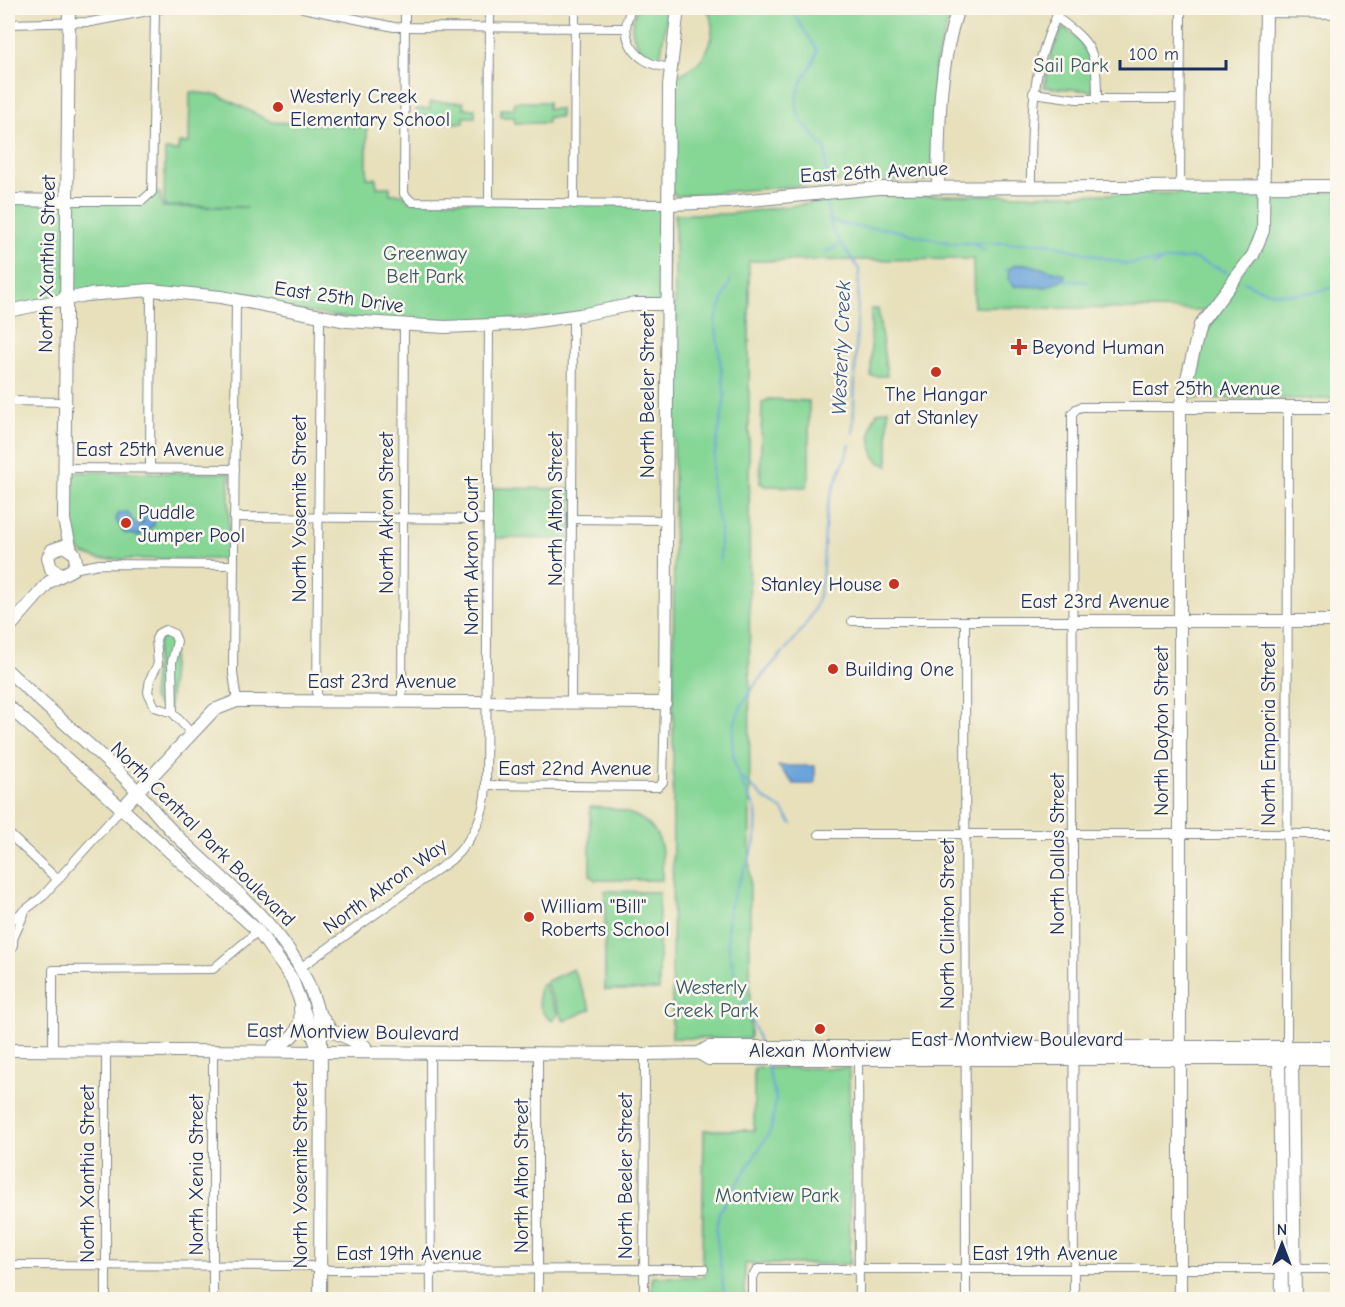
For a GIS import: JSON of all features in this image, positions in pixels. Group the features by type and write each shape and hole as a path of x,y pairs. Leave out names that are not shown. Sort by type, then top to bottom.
{"street":[{"name":"North Xanthia Street","path":"69,8 64,520 73,552"},
{"path":"8,24 69,24 164,8"},
{"path":"303,8 321,9 405,27 626,28"},
{"path":"405,8 405,27"},
{"path":"489,203 490,8"},
{"path":"574,204 575,8"},
{"path":"632,8 626,28 627,37 638,56 659,67 670,67"},
{"name":"North Beeler Street","path":"663,783 670,67 678,8"},
{"path":"938,187 939,90 946,48 958,8"},
{"path":"1031,186 1033,93 1040,58 1061,8"},
{"path":"1179,186 1181,8"},
{"path":"8,200 142,201 148,198 152,192 154,159 155,9"},
{"path":"1265,186 1266,10 1338,14"},
{"path":"1056,17 1080,33 1092,50 1097,68 1097,100"},
{"name":"East 26th Avenue","path":"405,27 404,194 412,202 668,204 721,203 847,190 938,187 1338,186"},
{"path":"1033,93 1097,100 1180,99"},
{"name":"North Dayton Street","path":"1180,1299 1180,407 1194,342 1202,322 1252,255 1259,242 1264,224 1265,186"},
{"path":"150,468 152,290"},
{"name":"East 25th Drive","path":"8,311 66,298 152,290 200,293 320,317 404,326 489,326 573,316 635,304 667,304"},
{"path":"236,299 233,673 237,700"},
{"name":"North Alton Street","path":"570,702 573,316"},
{"name":"North Yosemite Street","path":"317,700 320,317"},
{"name":"North Akron Street","path":"402,701 404,326"},
{"name":"North Akron Court","path":"486,785 489,326"},
{"path":"8,401 65,402"},
{"name":"North Emporia Street","path":"1288,407 1287,1047 1293,1059"},
{"name":"East 25th Avenue","path":"1076,409 1338,407"},
{"name":"North Dallas Street","path":"1074,1299 1072,417 1076,409"},
{"name":"East 25th Avenue","path":"64,468 235,469"},
{"path":"234,517 488,519"},
{"path":"572,519 666,520"},
{"name":"North Xanthia Street","path":"56,548 64,520"},
{"path":"38,595 49,565 50,554 56,548 64,546 99,564"},
{"path":"8,629 49,582 67,572 76,561 73,552"},
{"path":"49,565 54,572 67,572 99,564 234,565"},
{"name":"East 23rd Avenue","path":"852,621 1338,621"},
{"name":"North Clinton Street","path":"965,621 966,1299"},
{"path":"173,712 172,662 177,641 174,634 165,630 159,633 156,639 158,660 150,679 148,692 155,707 173,712 192,734"},
{"name":"North Central Park Boulevard","path":"8,671 126,780 136,793 252,907 280,939 300,968 317,1008 321,1038 319,1050"},
{"name":"East 23rd Avenue","path":"122,809 214,710 237,700 664,703"},
{"name":"North Central Park Boulevard","path":"8,706 258,931 277,956 297,990 319,1050"},
{"name":"East 22nd Avenue","path":"486,785 658,788 663,783"},
{"name":"North Akron Way","path":"300,968 460,852 481,817 486,785"},
{"path":"8,923 25,911 58,880 122,809"},
{"path":"8,833 58,880"},
{"path":"819,834 1338,834"},
{"path":"8,954 25,911"},
{"path":"8,929 14,939"},
{"path":"53,1050 53,970 213,969 258,931"},
{"path":"264,1049 285,1043 296,1032 301,1014 297,990"},
{"path":"317,1008 332,1031 350,1041 378,1050"},
{"path":"1282,1299 1279,1059 1287,1047"},
{"name":"East Montview Boulevard","path":"8,1050 264,1049 699,1053 709,1059 750,1053 1180,1053 1287,1047 1338,1047"},
{"name":"North Xanthia Street","path":"106,1049 106,1299"},
{"name":"North Xenia Street","path":"213,1050 213,1299"},
{"name":"North Yosemite Street","path":"319,1050 320,1299"},
{"path":"430,1052 431,1299"},
{"name":"North Alton Street","path":"538,1053 538,1299"},
{"path":"858,1053 859,1299"},
{"name":"East Montview Boulevard","path":"1180,1053 1279,1059 1338,1059"},
{"name":"North Beeler Street","path":"644,1299 645,1054"},
{"path":"1293,1059 1295,1299"},
{"name":"East 19th Avenue","path":"8,1266 213,1265 431,1269 704,1269"},
{"name":"East 19th Avenue","path":"752,1299 754,1272 758,1269 1338,1269"}],"green space":[{"path":"638,8 668,8 660,60 644,52 635,40 632,24"},
{"path":"707,8 952,8 935,66 933,176 926,181 856,181 677,196 671,192 673,76 693,66 707,50 712,30"},
{"name":"Sail Park","path":"1063,27 1079,40 1088,54 1093,71 1093,91 1044,87 1051,54"},
{"name":"Greenway Belt Park","path":"190,92 218,95 272,122 367,127 367,178 376,178 377,187 390,187 390,194 404,194 407,200 668,204 667,304 580,315 404,326 152,290 8,311 8,200 142,201 152,192 160,193 162,207 248,207 164,206 165,150 178,151 179,143 189,143"},
{"path":"430,102 463,102 464,108 475,109 475,117 464,117 464,123 430,122 430,116 416,116 416,109 430,109"},
{"path":"514,102 548,102 548,109 560,109 560,117 548,117 547,123 515,123 514,117 501,117 501,109 514,109"},
{"name":"Westerly Creek Park","path":"1337,192 1337,399 1189,398 1204,338 1220,310 1204,332 1189,390 1201,335 1215,310 974,307 973,259 749,261 750,1039 672,1038 675,214 728,214 869,196"},
{"path":"871,309 878,309 887,376 871,376"},
{"path":"769,399 809,401 809,478 806,487 765,486 760,483 762,403"},
{"path":"888,409 888,465 876,458 871,444 871,435 877,413"},
{"path":"70,472 229,473 229,559 99,559 81,553 69,534"},
{"path":"488,488 572,489 572,539 488,538"},
{"path":"164,633 174,638 169,708 158,705 152,697 158,643"},
{"path":"590,807 613,809 636,816 653,830 662,852 662,880 595,880 590,875"},
{"path":"605,891 659,892 659,990 605,990"},
{"path":"573,969 591,1009 564,1021 545,982"},
{"path":"543,984 558,1014 552,1021 544,1014 540,1006 539,991"},
{"name":"Montview Park","path":"754,1068 849,1068 850,1264 745,1264 745,1299 652,1300 652,1277 704,1277 704,1261 702,1260 704,1130 754,1130"}],"water":[{"path":"1026,264 1065,274 1065,278 1047,287 1014,286 1008,279 1009,269 1015,265"},
{"name":"Puddle Jumper Pool","path":"144,508 151,511 146,512 146,515 155,514 154,525 139,536 124,533 116,520 118,513 128,512 132,520 139,525 144,522 140,516"},
{"path":"778,766 815,766 815,784 794,784"}],"waterway":[{"name":"Westerly Creek","path":"790,8 817,50 796,99 800,117 826,150 826,189"},
{"name":"Westerly Creek","path":"825,197 833,232 859,269 853,433"},
{"path":"828,220 850,226 889,229 951,243 1048,243 1126,264 1193,258 1227,272"},
{"path":"825,253 840,244"},
{"path":"976,246 984,250"},
{"path":"1153,266 1160,263"},
{"path":"1005,269 1009,272"},
{"path":"720,562 720,527 712,489 712,469 725,397 715,321 731,279"},
{"path":"1063,280 1087,282"},
{"path":"1244,282 1267,291 1290,294 1302,294 1338,286"},
{"name":"Westerly Creek","path":"759,1042 736,976 728,942 730,907 752,851 756,828 756,813 735,764 733,748 735,723 749,692 794,640 813,612 818,600 828,505 850,445"},
{"path":"739,779 742,778 766,800 782,809 792,824"},
{"name":"Westerly Creek","path":"725,1300 716,1231 719,1212 771,1130 776,1099 766,1062"}],"place":[{"name":"Westerly Creek Elementary School","path":"278,107"},
{"name":"Beyond Human","path":"1019,347"},
{"name":"The Hangar at Stanley","path":"936,372"},
{"name":"Puddle Jumper Pool","path":"126,523"},
{"name":"Stanley House","path":"894,584"},
{"name":"Building One","path":"833,669"},
{"name":"William \"Bill\" Roberts School","path":"529,917"},
{"name":"Alexan Montview","path":"820,1029"}]}
